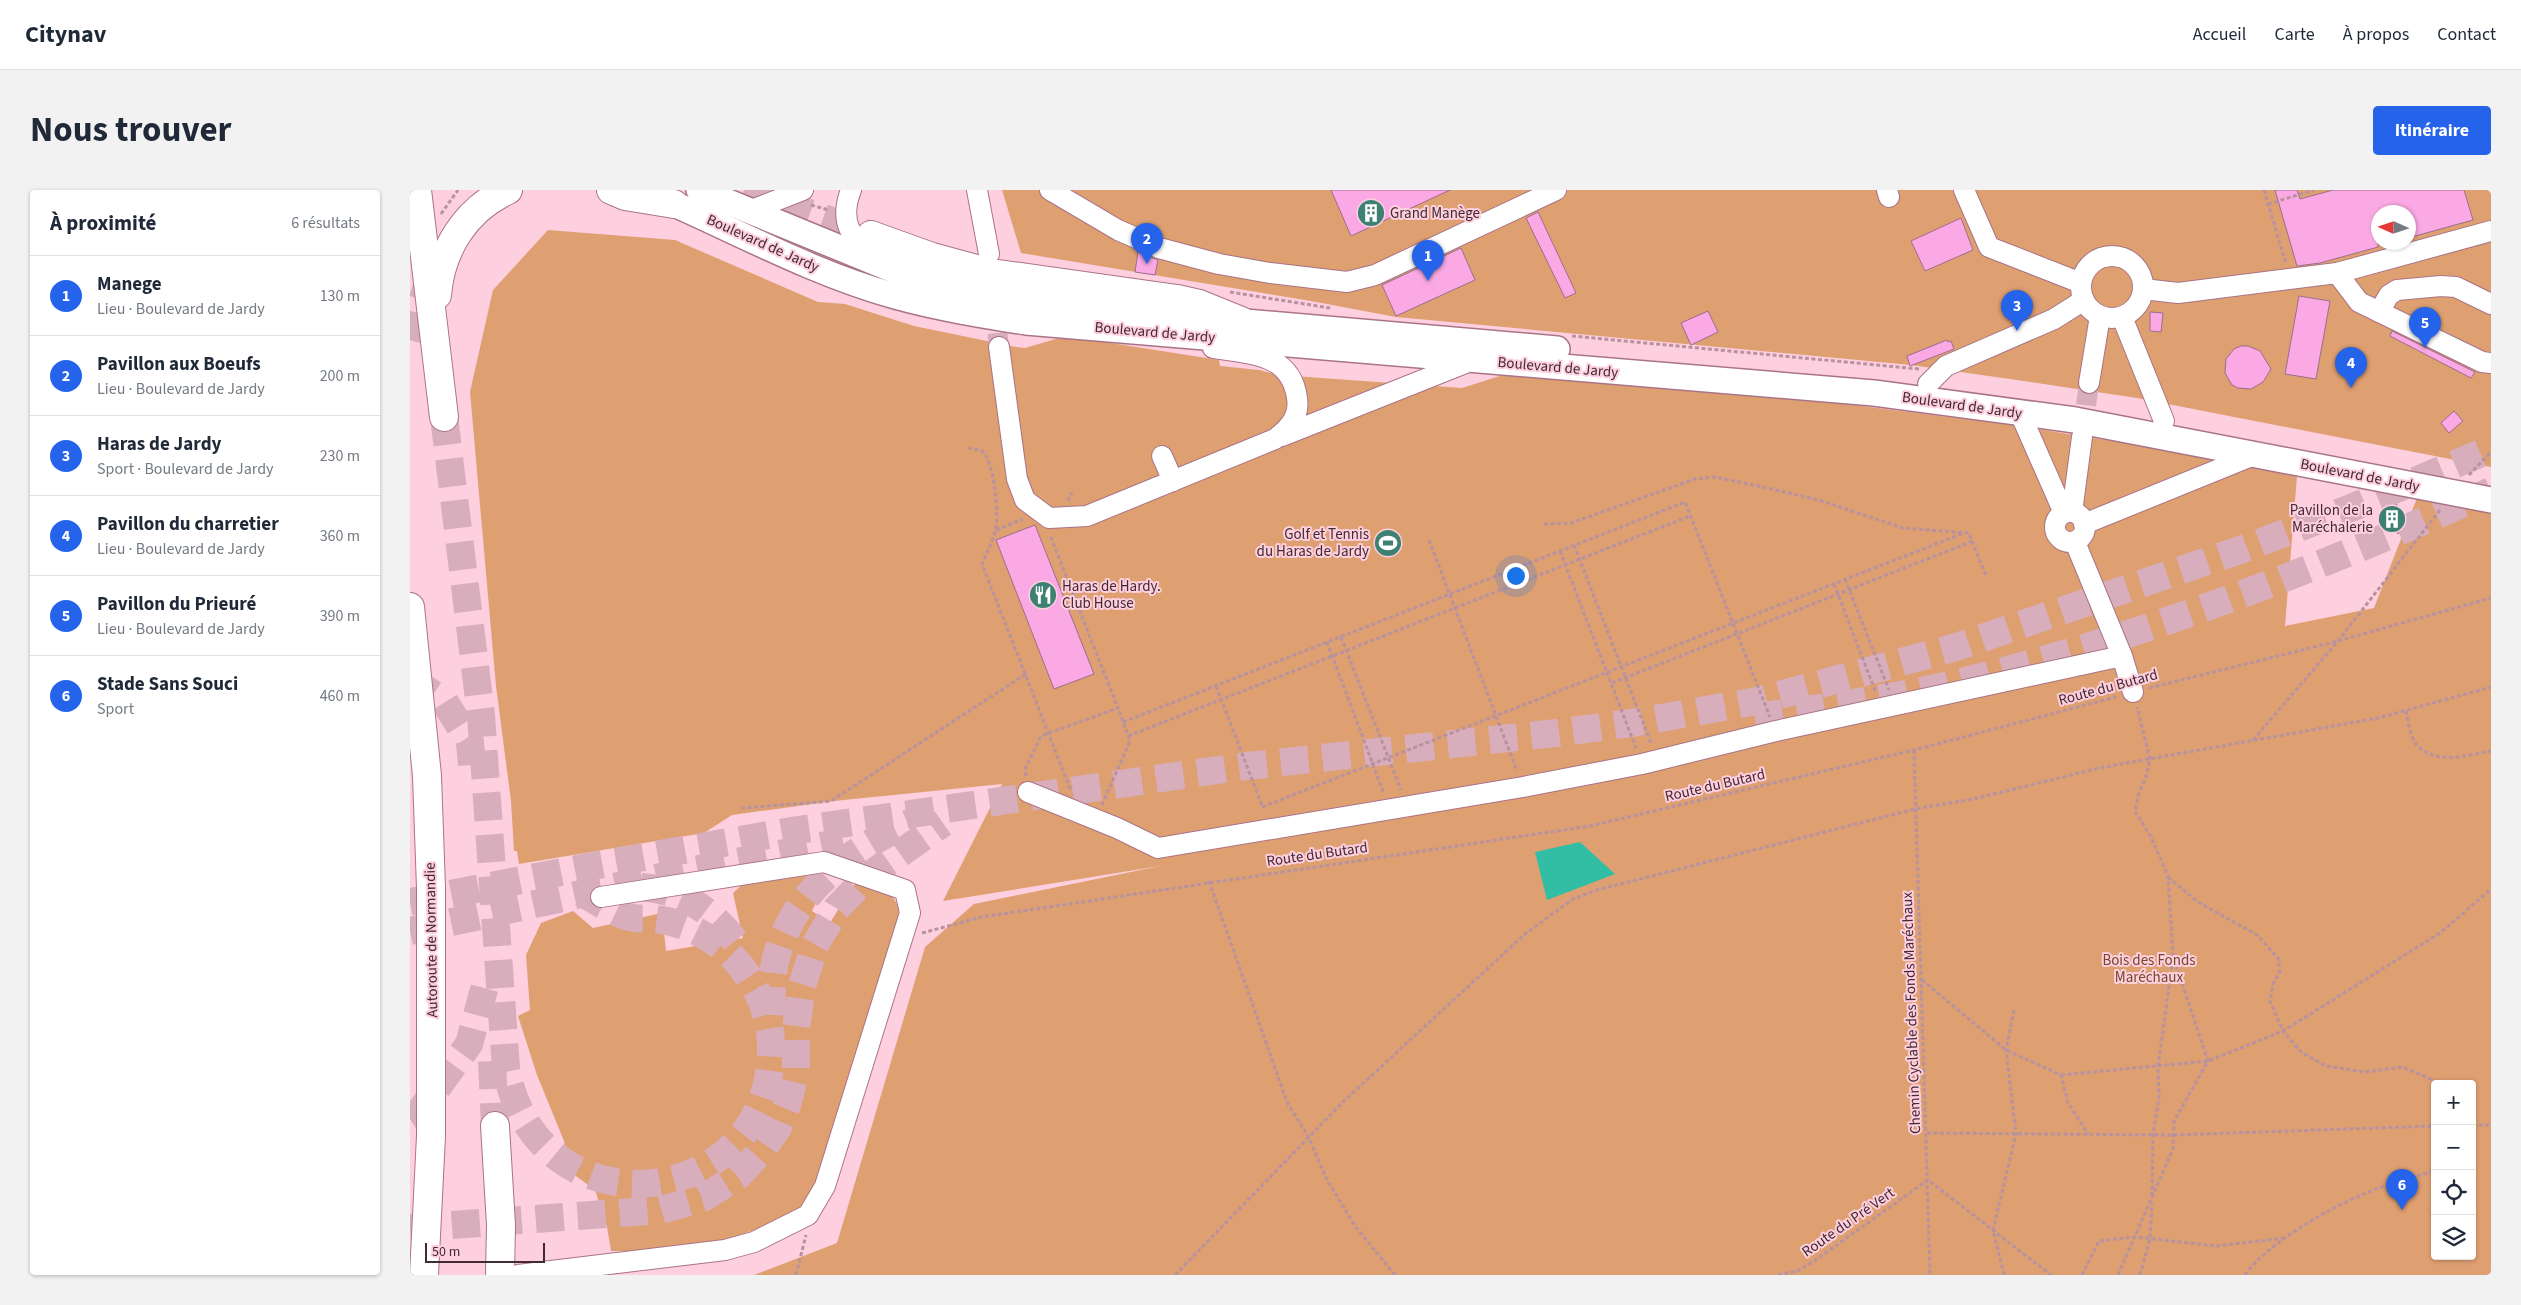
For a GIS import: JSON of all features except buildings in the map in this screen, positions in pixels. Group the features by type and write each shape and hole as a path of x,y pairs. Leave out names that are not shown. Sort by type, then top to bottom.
{"highway":[{"path":"416,190 444,417"},
{"path":"437,352 438,282 449,247 469,218 480,208 508,190"},
{"path":"611,190 625,196 674,204"},
{"path":"871,235 969,268 1022,278 1199,304 1241,321"},
{"name":"Autoroute de Normandie","path":"410,607 427,776 431,888 432,1136 424,1275"},
{"path":"495,1126 501,1224 500,1275"}],"main road":[{"name":"Boulevard de Jardy","path":"641,190 821,269 894,296 955,311 1026,322 1874,393 2075,420 2254,455 2459,486 2491,484"},
{"name":"Boulevard de Jardy","path":"699,190 896,270 959,290 1039,304 1876,376 1924,376 2164,421 2459,486 2491,500"}],"lane":[{"path":"850,190 845,214 850,231 858,245 896,270"},
{"path":"977,190 989,254"},
{"path":"1050,190 1118,230 1158,248 1219,264 1270,273 1347,282 1375,275 1556,190"},
{"path":"1964,190 1989,247 2082,292"},
{"path":"749,211 798,192"},
{"path":"2143,289 2178,293 2292,277 2337,273 2491,231"},
{"path":"2114,256 2127,260 2135,267 2142,278 2143,289 2139,302 2133,311 2122,317 2110,319 2100,316 2089,308 2082,292 2084,273 2091,264 2100,258 2114,256"},
{"path":"2337,273 2359,302 2482,362 2491,363"},
{"path":"1039,304 1057,291 1078,286"},
{"path":"2379,312 2389,295 2398,290 2441,286 2456,287 2491,304"},
{"path":"1924,376 2054,318 2082,292"},
{"path":"2089,383 2100,316"},
{"path":"2122,317 2164,421"},
{"path":"1099,328 1265,357 1284,367 1295,383 1298,406 1291,426 1276,439"},
{"path":"999,347 1017,479 1025,500 1050,514 1087,516 1476,360"},
{"path":"2020,413 2074,516 2081,537 2075,542 2066,542 2058,537 2054,528 2057,519 2074,516 2254,455"},
{"path":"2074,516 2082,437"},
{"path":"1162,456 1173,481"},
{"path":"2075,542 2122,656 2133,692"},
{"path":"1028,792 1158,848 1523,787 1650,762 1776,731 2122,656"},
{"path":"518,1275 725,1250 754,1242 808,1215 825,1186 910,913 905,890 824,862 601,897"}],"path":[{"path":"439,216 458,190"},
{"path":"2264,190 2292,277"},
{"path":"2268,204 2314,190"},
{"path":"798,192 797,200 845,214"},
{"path":"1221,291 1336,309"},
{"path":"1564,335 1924,376"},
{"path":"968,448 981,450 986,456 994,486 997,512 996,530 982,564 1049,733 1087,816"},
{"path":"2253,740 2338,641 2459,486 2491,452"},
{"path":"1544,524 1571,523 1696,479 1715,477 1819,500 1903,528 1970,534 1986,576"},
{"path":"996,530 1050,514 1072,492"},
{"path":"1123,722 1685,502 1776,731"},
{"path":"1050,514 1050,536 1130,741 1087,816"},
{"path":"1128,736 1690,516"},
{"path":"1262,807 1964,533"},
{"path":"1429,540 1498,715 1523,787"},
{"path":"1612,683 1972,541"},
{"path":"1574,545 1626,677 1650,762"},
{"path":"1560,551 1612,683 1650,762"},
{"path":"1845,579 1888,706"},
{"path":"1834,584 1888,706"},
{"name":"Route du Butard","path":"902,938 982,917 1209,881 1590,826 1914,750 2133,692 2338,641 2491,598"},
{"path":"1341,637 1388,758 1399,808"},
{"path":"1327,642 1373,764 1399,808"},
{"path":"741,808 831,801 1026,674"},
{"path":"1216,686 1271,829"},
{"path":"1175,1275 1344,1101 1525,934 1573,899 1597,890 1915,809 1978,798 2099,768 2378,718 2491,687"},
{"path":"2133,692 2150,759 2146,777 2138,793 2136,811 2151,837 2168,876 2173,956 2158,1067 2159,1097 2153,1135 2150,1239 2140,1275"},
{"path":"1028,792 1025,769 1041,736 1118,708"},
{"path":"2406,711 2415,744 2428,754 2450,758 2491,751"},
{"name":"Chemin Cyclable des Fonds Maréchaux","path":"1914,750 1930,1275"},
{"path":"2168,876 2198,902 2257,935 2278,958 2280,971 2273,984 2270,1001 2283,1031 2302,1052 2326,1066 2365,1072 2402,1067 2433,1080"},
{"path":"1209,881 1287,1102 1309,1138 1326,1178 1355,1226 1395,1275"},
{"path":"1922,980 2006,1050 2061,1075 2208,1061 2283,1031 2440,933 2491,889"},
{"path":"2118,1275 2173,1149 2174,1121 2208,1061 2173,956"},
{"path":"2004,1275 1993,1230 2016,1134 2006,1050 2014,1010"},
{"path":"2061,1075 2068,1103 2089,1135"},
{"path":"2476,1125 2491,1125"},
{"path":"1927,1133 2174,1135 2431,1126"},
{"path":"2245,1275 2251,1267 2285,1238 2361,1194 2432,1170"},
{"path":"1928,1180 2051,1275"},
{"name":"Route du Pré Vert","path":"1778,1275 1797,1271 1814,1261 1928,1180"},
{"path":"796,1275 806,1239 808,1215"},
{"path":"2082,1275 2099,1241 2135,1237 2217,1246 2285,1238"}],"green space":[{"path":"1002,190 2491,190 2491,467 2137,398 1911,365 1396,317 1021,253"},
{"name":"Bois des Fonds Maréchaux","path":"548,230 675,240 818,302 845,304 914,326 1016,347 1025,348 1066,336 1219,360 1220,366 1259,370 1279,375 1462,388 1503,375 1759,393 2012,425 2181,452 2297,476 2285,626 2374,608 2419,493 2491,508 2491,1275 754,1275 837,1243 925,947 974,904 1160,866 943,901 1002,784 834,801 732,815 704,833 519,864 517,851 514,851 511,801 496,686 470,392 493,290"},
{"path":"811,868 814,883 821,893 812,911 830,923 852,887 860,880 892,896 896,901 899,918 899,930 813,1196 785,1219 720,1242 656,1251 611,1251 607,1227 595,1190 569,1171 564,1141 537,1075 518,1016 530,1010 526,955 541,923 573,911 593,928 662,913 666,951 743,938 733,893 744,883"}],"shaded area":[{"path":"1580,842 1615,874 1547,900 1535,852"}],"tunnel":[{"path":"744,190 871,235"},
{"path":"410,340 429,280"},
{"path":"994,303 999,347"},
{"path":"2082,435 2089,383"},
{"path":"444,417 481,715 506,1068 526,1123 561,1160 604,1180 651,1183 697,1171 736,1143 762,1101 771,1044 770,1031 763,1004 743,968 724,949 708,938 692,929 674,923 656,919 627,917 582,893"},
{"path":"410,902 587,867 791,831 1246,766 1556,733 1638,722 1757,701 1953,648 2240,550 2351,508 2491,449"},
{"path":"1755,717 1862,702 1916,692 2036,662 2102,642 2234,597 2299,572 2491,491"},
{"path":"410,679 444,701 470,742 472,766"},
{"path":"771,1015 772,984 777,954 786,931 798,909 829,873 848,858 890,832 912,822"},
{"path":"410,1228 661,1210 703,1198 738,1176 763,1149 777,1129 787,1105 796,1071 796,1029 802,986 815,945 837,908 867,877 943,823"},
{"path":"410,931 688,871 843,842"},
{"path":"641,887 658,889 673,894 700,907 723,927 744,952"},
{"path":"410,1119 418,1114 469,1044 488,975"},
{"path":"492,1061 495,1126"}],"place":[{"name":"Grand Manège","path":"1371,213"},
{"name":"Pavillon aux Boeufs","path":"1147,264"},
{"name":"Manege","path":"1428,281"},
{"name":"Haras de Jardy","path":"2017,331"},
{"name":"Pavillon du Prieuré","path":"2425,348"},
{"name":"Pavillon du charretier","path":"2351,388"},
{"name":"Pavillon de la Maréchalerie","path":"2392,519"},
{"name":"Golf et Tennis du Haras de Jardy","path":"1388,543"},
{"name":"Haras de Hardy. Club House","path":"1043,595"},
{"name":"Stade Sans Souci","path":"2402,1210"}]}
